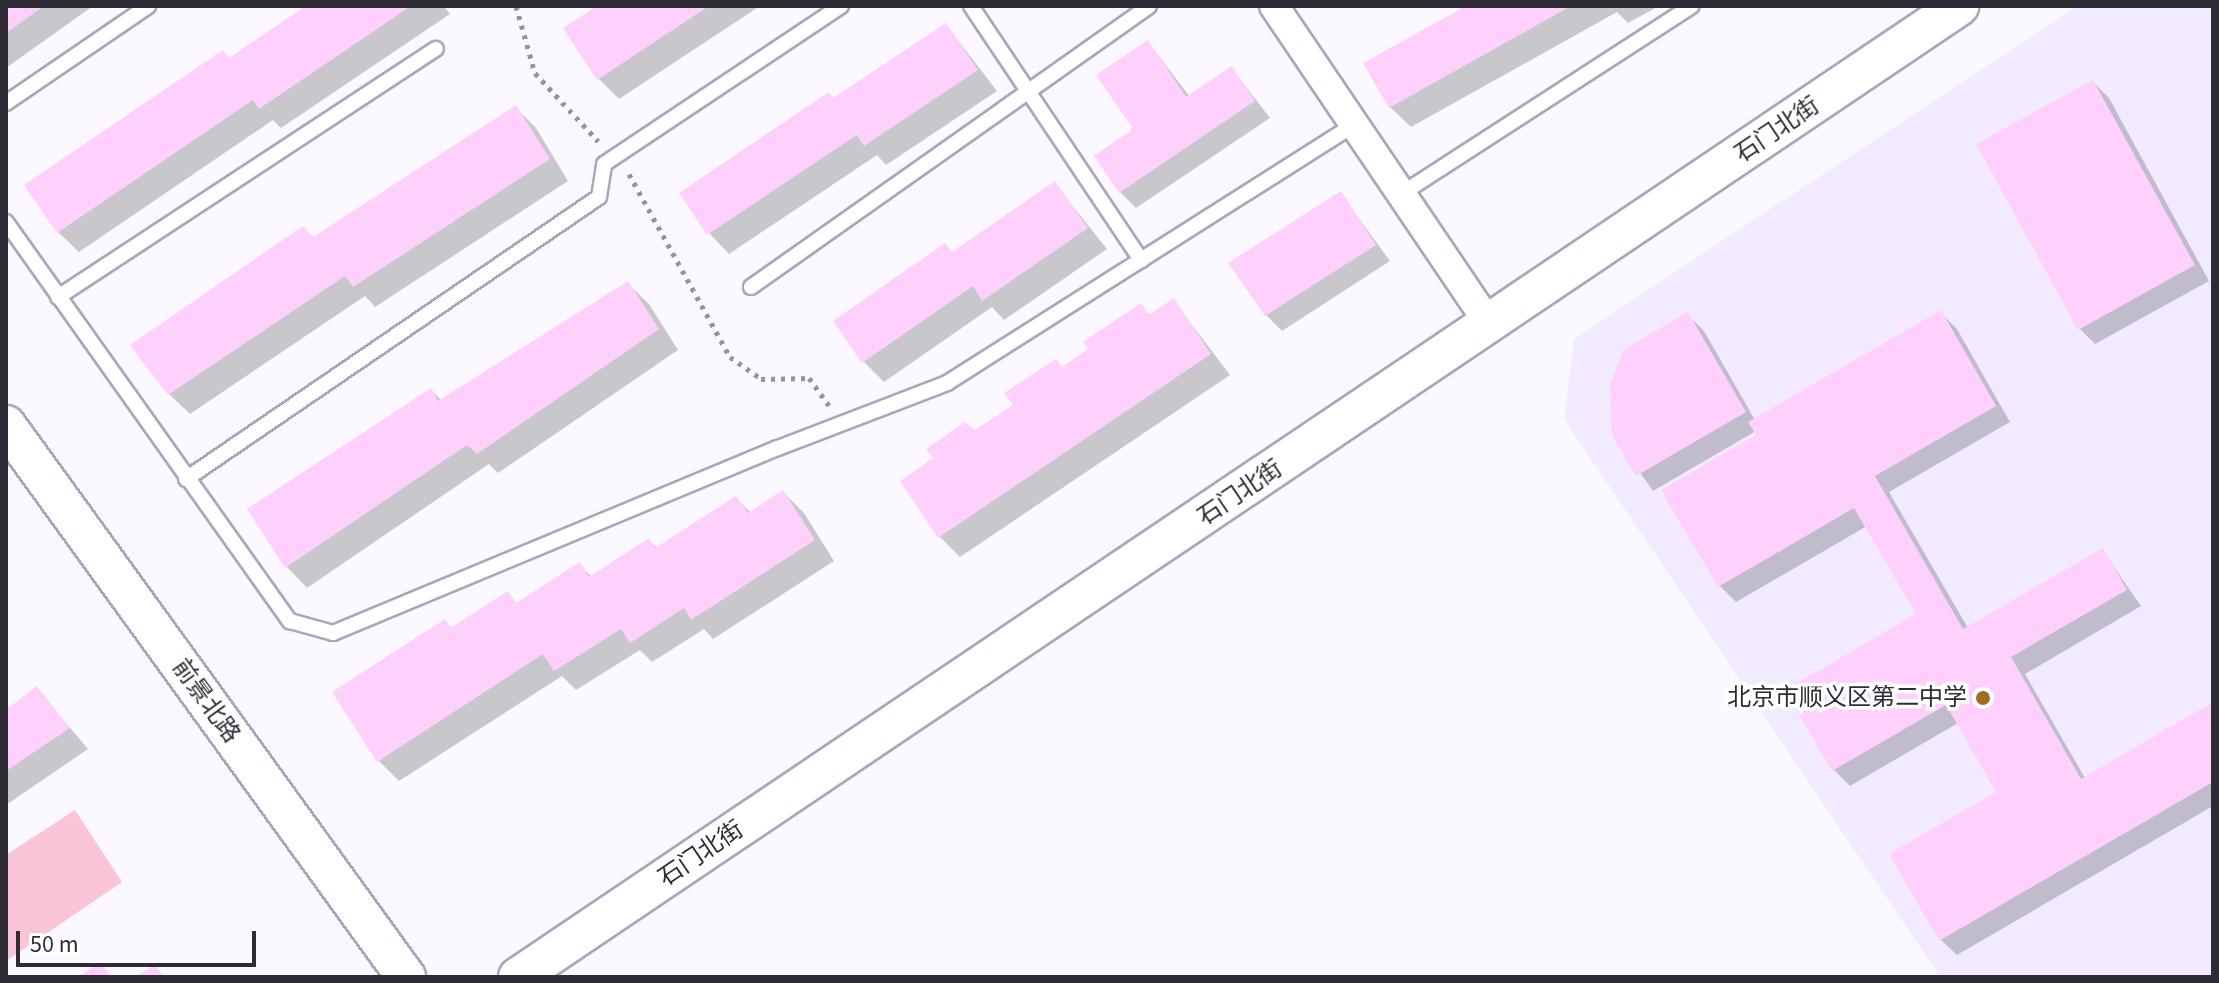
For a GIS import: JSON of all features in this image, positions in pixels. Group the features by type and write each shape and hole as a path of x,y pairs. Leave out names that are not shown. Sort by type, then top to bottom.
{"street":[{"path":"1274,6 1490,325"},
{"name":"石门北街","path":"518,977 1490,325 1959,6"},
{"name":"前景北路","path":"6,425 406,977"}],"lane":[{"path":"6,103 148,6"},
{"path":"186,479 599,197 604,164 841,6"},
{"path":"971,6 1141,260"},
{"path":"751,287 1149,6"},
{"path":"1401,194 1692,6"},
{"path":"58,297 436,49"},
{"path":"6,222 290,621 333,633 947,383 1354,125"}],"path":[{"path":"516,6 535,73 572,117 616,157 730,357 761,379 809,378 841,424"}],"shaded area":[{"name":"北京市顺义区第二中学","path":"2077,6 2213,6 2213,977 1940,977 1564,419 1574,339"},
{"path":"75,810 122,882 6,961 6,855"}],"building":[{"path":"6,6 44,6 6,33"},
{"path":"306,6 411,6 259,109 253,100 57,233 24,185 223,50 229,58"},
{"path":"597,6 709,6 597,80 563,28"},
{"path":"1466,6 1571,6 1389,108 1363,63"},
{"path":"946,23 978,70 864,146 857,135 707,235 679,193 829,92 833,98"},
{"path":"1148,40 1186,97 1232,66 1255,101 1119,193 1094,156 1133,129 1096,75"},
{"path":"2093,80 2195,265 2078,330 1976,144"},
{"path":"516,105 550,159 353,287 345,276 168,395 130,345 303,226 313,237"},
{"path":"1055,181 1088,228 982,301 973,286 862,363 833,321 945,243 952,252"},
{"path":"1341,191 1376,245 1265,316 1228,263"},
{"path":"628,281 659,329 477,454 467,445 285,568 247,509 431,388 438,401"},
{"path":"1174,298 1211,354 938,538 900,481 933,458 926,449 965,422 975,430 1013,405 1004,393 1056,359 1062,367 1088,349 1083,342 1141,303 1149,315"},
{"path":"1941,310 1996,406 1875,476 1963,629 2103,548 2127,590 2011,657 2081,779 2213,702 2213,782 1939,941 1889,854 1996,792 1946,705 1832,771 1785,690 1916,614 1854,508 1718,587 1661,490 1756,435 1748,422"},
{"path":"1688,312 1746,412 1636,476 1612,435 1610,386 1623,350"},
{"path":"783,490 815,540 691,620 684,608 630,643 621,629 554,671 543,654 377,762 332,692 445,619 450,628 508,591 516,603 580,562 589,577 649,538 655,548 736,496 748,513"},
{"path":"37,686 70,728 6,771 6,710"},
{"path":"100,962 111,977 78,977"},
{"path":"155,964 164,977 136,977"}],"place":[{"name":"北京市顺义区第二中学","path":"1983,698"}]}
